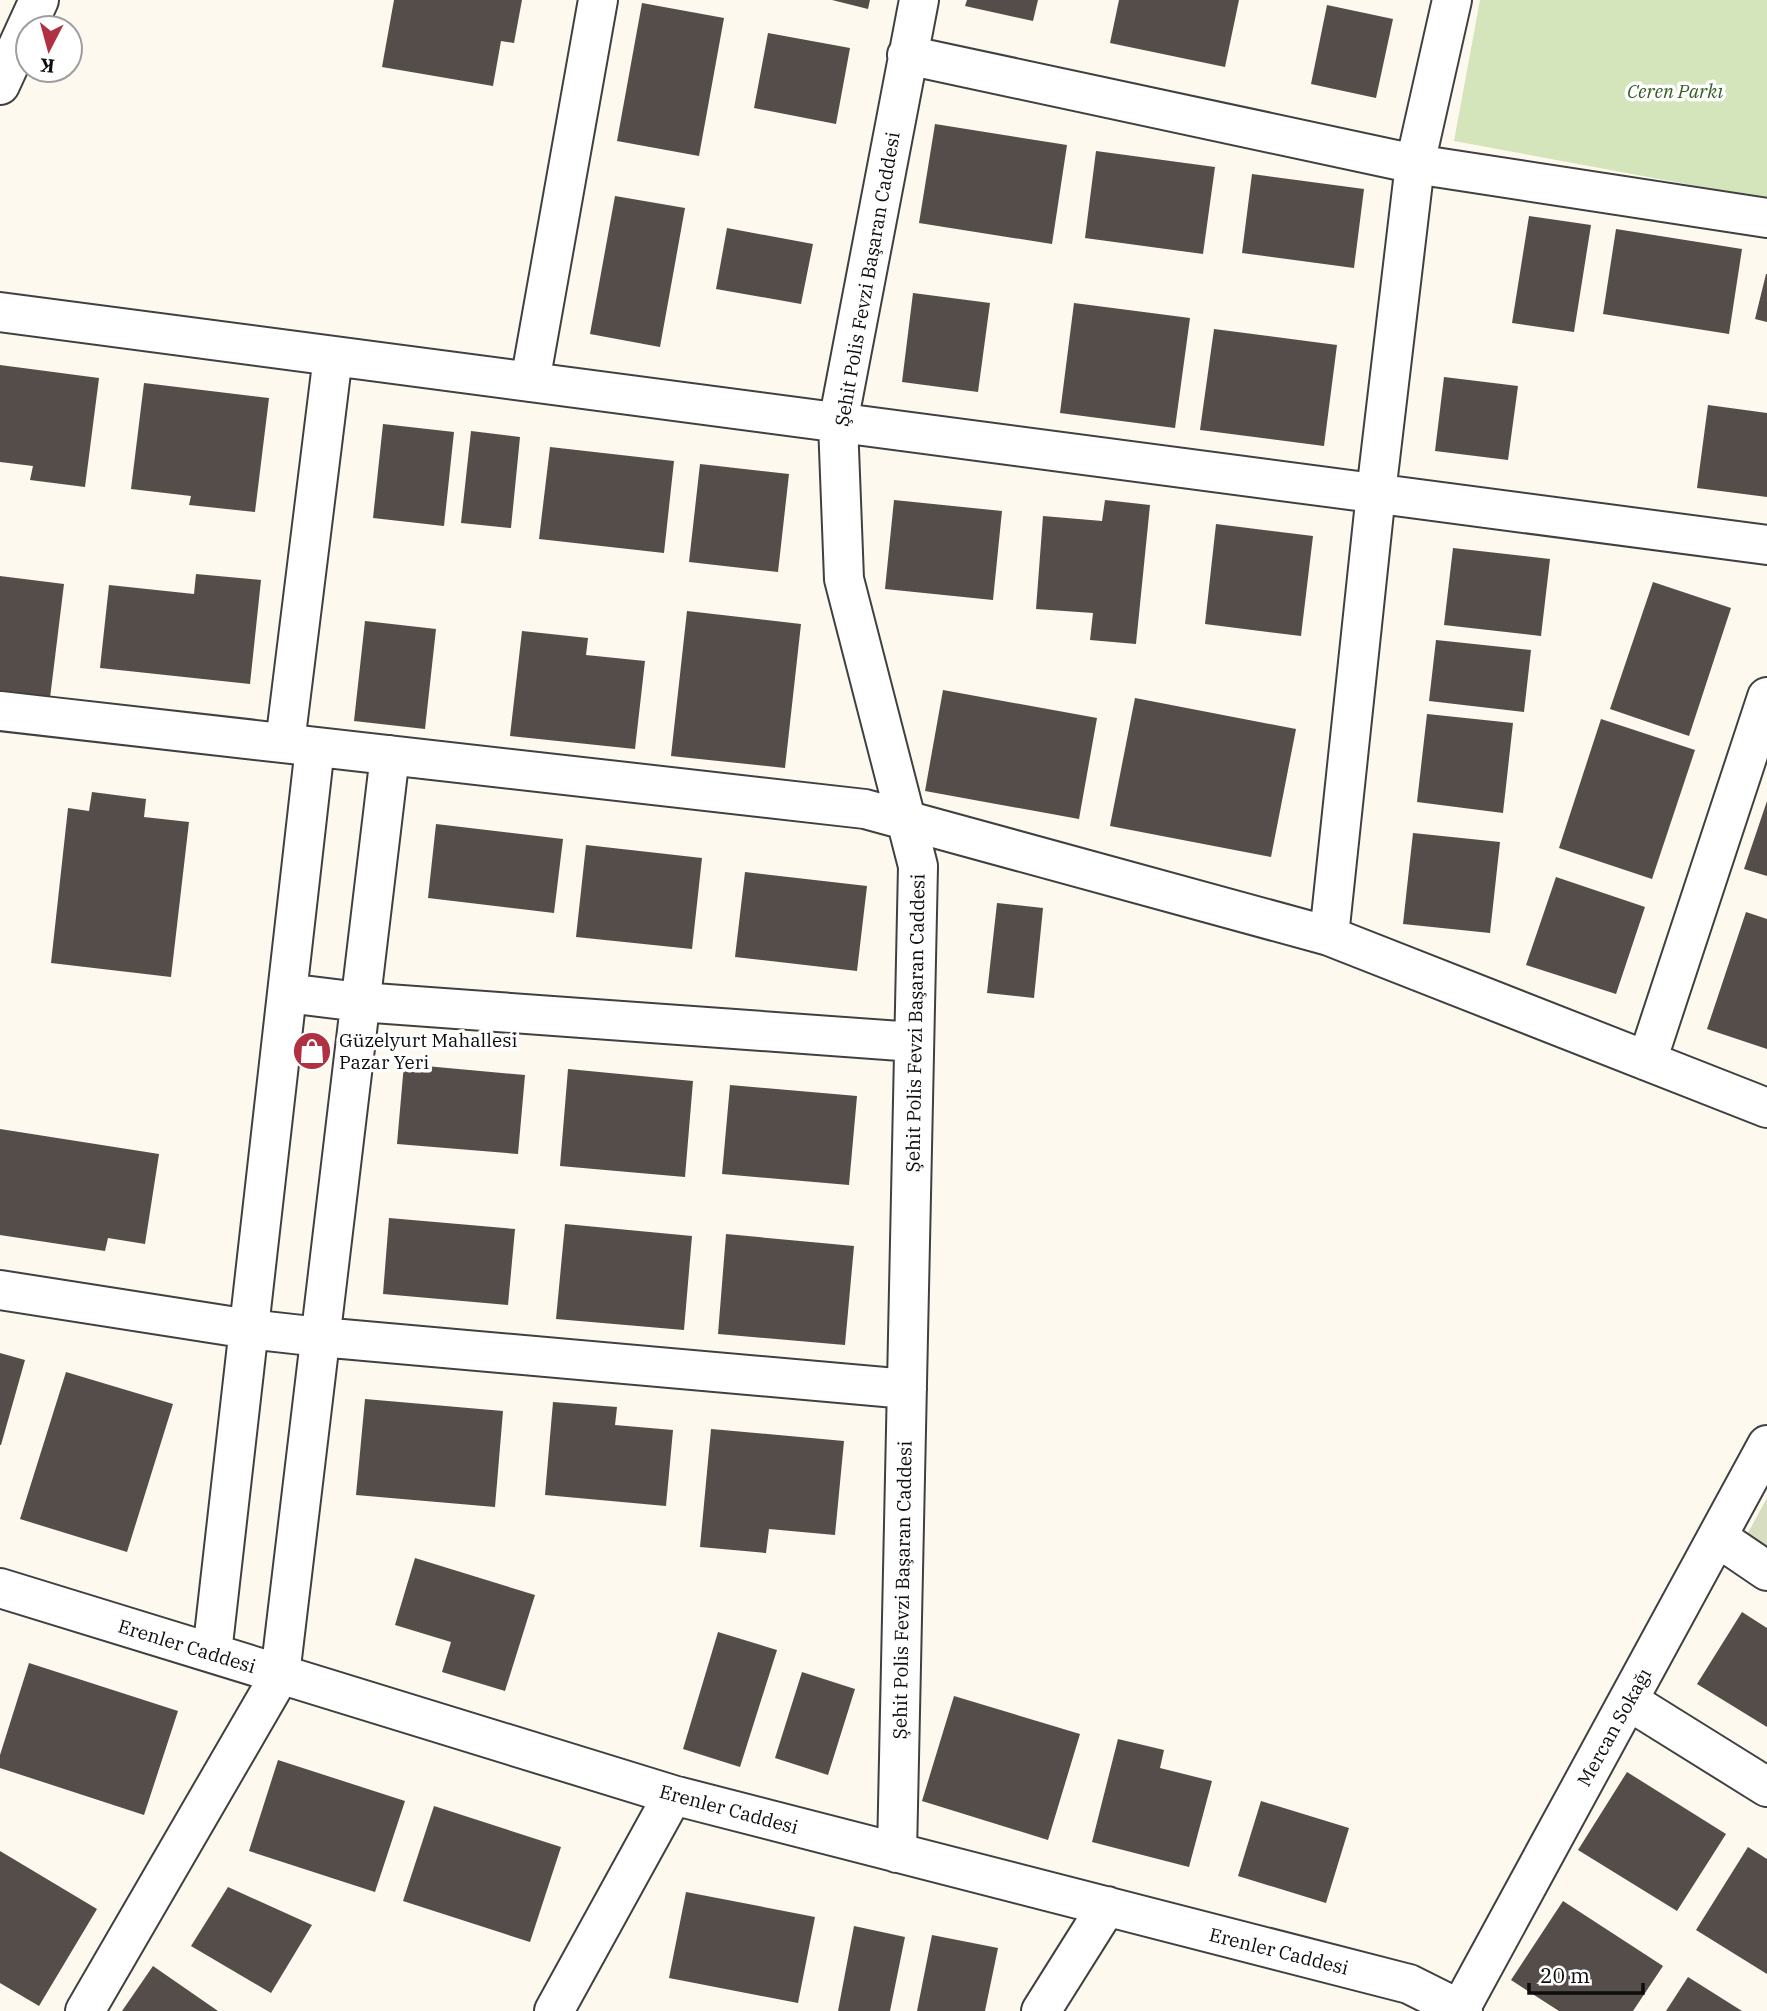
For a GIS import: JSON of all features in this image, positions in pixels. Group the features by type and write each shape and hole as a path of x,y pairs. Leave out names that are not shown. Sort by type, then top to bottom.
{"street":[{"path":"0,85 9,46 39,0"},
{"path":"530,382 598,0"},
{"name":"Şehit Polis Fevzi Başaran Caddesi","path":"897,1853 918,866 844,579 838,423 919,0"},
{"path":"1329,936 1376,493 1415,163 1452,0"},
{"path":"907,55 1415,163 1767,218"},
{"path":"0,312 1767,545"},
{"path":"212,1653 287,993 300,745 333,356"},
{"path":"1647,1061 1767,697"},
{"path":"0,711 865,809 1329,936 1767,1108"},
{"path":"85,2011 280,1675 390,755"},
{"path":"287,993 360,1002 914,1042"},
{"path":"0,1290 249,1329 320,1337 907,1389"},
{"name":"Mercan Sokağı","path":"1461,2010 1767,1445"},
{"path":"1717,1537 1767,1571"},
{"name":"Erenler Caddesi","path":"0,1588 673,1795 1409,1984 1461,2010"},
{"path":"1629,1700 1767,1787"},
{"path":"554,2011 673,1795"},
{"path":"1041,2011 1107,1906"}],"green space":[{"name":"Ceren Parkı","path":"1480,0 1767,0 1767,199 1454,141"},
{"path":"1767,1498 1767,1553 1744,1540"}],"building":[{"path":"394,0 522,0 514,43 501,41 493,86 382,67"},
{"path":"832,0 870,0 868,9"},
{"path":"967,0 1038,0 1033,21 965,6"},
{"path":"1119,0 1239,0 1225,67 1110,43"},
{"path":"642,3 724,18 699,156 617,141"},
{"path":"1327,5 1393,19 1376,98 1311,84"},
{"path":"768,33 850,48 836,124 754,108"},
{"path":"935,124 1067,145 1052,244 919,223"},
{"path":"1096,151 1215,167 1203,254 1085,238"},
{"path":"1252,174 1364,189 1354,268 1242,253"},
{"path":"615,196 685,208 660,347 590,334"},
{"path":"1529,216 1591,225 1574,332 1512,323"},
{"path":"727,228 813,244 801,304 716,289"},
{"path":"1616,229 1742,249 1729,334 1603,314"},
{"path":"1767,274 1767,322 1755,319"},
{"path":"913,293 990,303 978,392 902,382"},
{"path":"1074,303 1190,318 1175,428 1060,413"},
{"path":"1214,329 1337,345 1324,446 1200,430"},
{"path":"0,365 99,378 85,487 30,480 33,466 0,462"},
{"path":"1444,377 1518,386 1508,460 1435,451"},
{"path":"144,383 269,398 255,512 189,505 191,496 131,489"},
{"path":"1708,405 1767,413 1767,497 1697,488"},
{"path":"383,424 454,432 444,526 373,518"},
{"path":"471,431 520,437 511,528 461,523"},
{"path":"550,447 674,461 664,553 539,539"},
{"path":"700,464 789,474 778,572 689,562"},
{"path":"894,500 1002,511 993,600 885,589"},
{"path":"1105,500 1150,505 1136,644 1090,640 1093,613 1036,609 1043,516 1102,521"},
{"path":"1216,524 1313,536 1301,636 1205,624"},
{"path":"1453,548 1550,559 1541,636 1444,625"},
{"path":"196,574 261,580 250,684 100,668 109,585 194,594"},
{"path":"0,576 64,584 50,698 0,692"},
{"path":"1653,582 1731,608 1689,736 1610,709"},
{"path":"687,611 801,624 785,768 671,756"},
{"path":"365,621 436,629 425,729 354,721"},
{"path":"522,631 588,638 586,655 645,661 635,749 510,736"},
{"path":"1436,640 1531,650 1524,712 1429,701"},
{"path":"943,690 1097,718 1079,819 925,791"},
{"path":"1135,698 1296,729 1271,857 1110,826"},
{"path":"1427,714 1513,723 1503,813 1417,802"},
{"path":"1601,719 1695,750 1652,879 1559,848"},
{"path":"92,792 146,799 144,817 189,822 171,977 51,963 68,808 89,811"},
{"path":"1767,801 1767,876 1744,869"},
{"path":"436,824 563,839 554,913 428,898"},
{"path":"1413,833 1500,842 1490,933 1403,924"},
{"path":"586,845 702,858 692,949 576,937"},
{"path":"745,872 867,886 857,971 735,957"},
{"path":"1556,877 1645,907 1616,994 1526,965"},
{"path":"997,903 1043,908 1034,998 987,993"},
{"path":"1746,912 1767,919 1767,1049 1707,1029"},
{"path":"404,1064 525,1075 518,1154 397,1144"},
{"path":"568,1069 693,1081 685,1177 560,1166"},
{"path":"730,1085 857,1096 849,1185 722,1174"},
{"path":"0,1129 159,1154 145,1244 108,1238 105,1251 0,1235"},
{"path":"389,1218 515,1229 508,1305 383,1294"},
{"path":"565,1224 692,1236 684,1330 556,1319"},
{"path":"726,1234 854,1246 845,1345 718,1334"},
{"path":"0,1353 25,1360 1,1445 0,1445"},
{"path":"66,1372 173,1404 127,1552 20,1519"},
{"path":"365,1399 503,1411 495,1507 356,1495"},
{"path":"553,1402 617,1407 615,1425 673,1430 666,1506 545,1495"},
{"path":"711,1429 844,1441 835,1535 769,1529 766,1553 700,1547"},
{"path":"415,1558 535,1595 505,1691 442,1672 451,1642 395,1625"},
{"path":"1742,1612 1767,1628 1767,1727 1697,1684"},
{"path":"718,1632 777,1650 740,1767 683,1749"},
{"path":"29,1663 178,1711 144,1815 0,1768 0,1755"},
{"path":"802,1672 855,1689 828,1775 775,1758"},
{"path":"954,1696 1080,1734 1048,1840 922,1801"},
{"path":"1118,1739 1164,1750 1160,1768 1212,1781 1189,1867 1092,1842"},
{"path":"278,1760 405,1801 375,1892 249,1851"},
{"path":"1627,1772 1726,1834 1677,1911 1578,1850"},
{"path":"1261,1801 1349,1828 1326,1903 1238,1876"},
{"path":"434,1806 561,1847 530,1942 403,1901"},
{"path":"1748,1847 1767,1859 1767,1974 1696,1930"},
{"path":"0,1851 97,1909 39,2006 0,1983"},
{"path":"228,1887 312,1925 271,1993 191,1946"},
{"path":"686,1892 815,1917 798,2003 669,1978"},
{"path":"1563,1901 1663,1966 1633,2011 1559,2011 1511,1980"},
{"path":"854,1926 905,1937 890,2011 838,2011"},
{"path":"932,1935 998,1948 985,2011 917,2011"},
{"path":"153,1966 218,2011 122,2011"},
{"path":"1688,1977 1742,2011 1666,2011"}],"place":[{"name":"Güzelyurt Mahallesi Pazar Yeri","path":"312,1051"}]}
